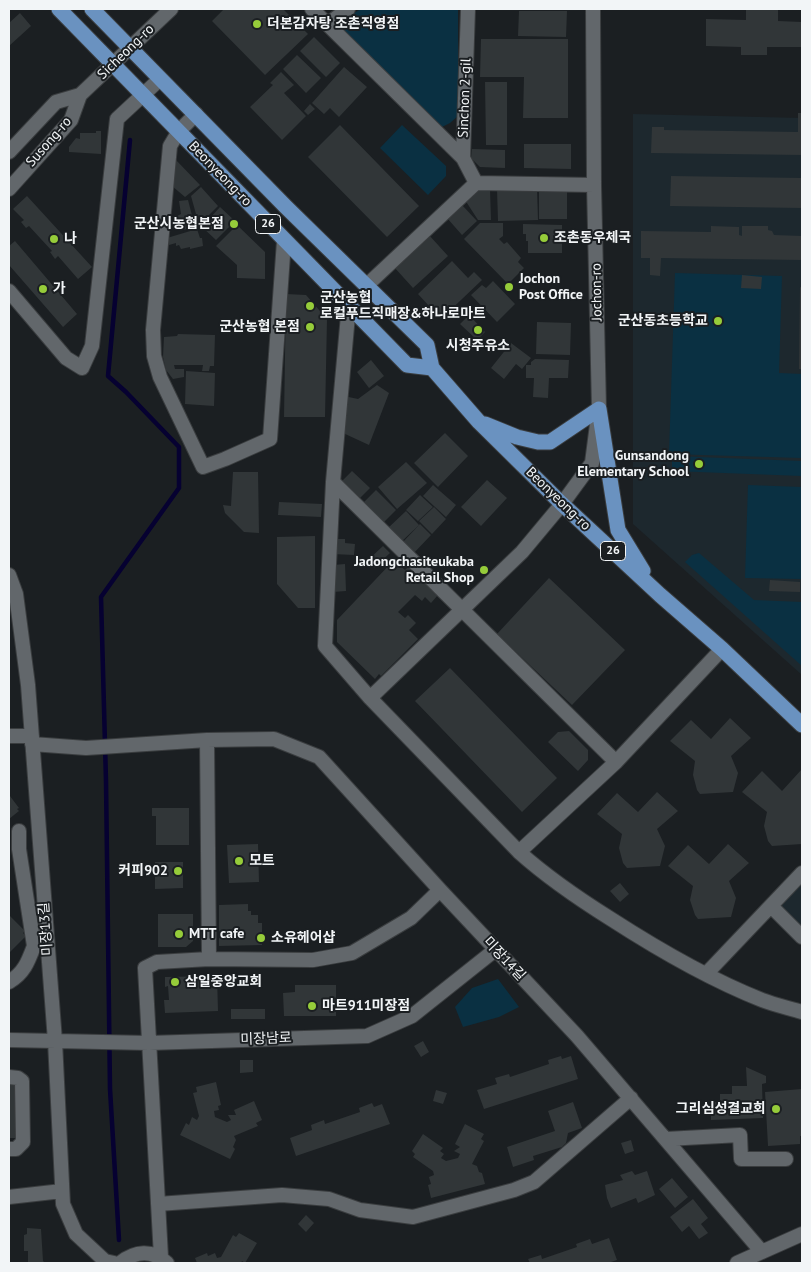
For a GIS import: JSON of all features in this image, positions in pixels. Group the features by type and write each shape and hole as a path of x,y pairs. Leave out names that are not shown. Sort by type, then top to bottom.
{"main road":[{"name":"Beonyeong-ro","path":"59,9 407,365 432,368"},
{"name":"Beonyeong-ro","path":"92,9 286,207 427,345 432,368 480,422 562,504 660,595 722,649 802,725"},
{"path":"480,422 518,437 538,442 550,442 599,409 618,530 633,556 660,595"}],"street":[{"name":"Sicheong-ro","path":"80,95 171,9"},
{"path":"312,9 463,158"},
{"path":"328,24 348,9"},
{"name":"Sinchon 2-gil","path":"468,9 463,158 476,183"},
{"name":"Jochon-ro","path":"370,698 522,552 562,504 592,463 599,409 594,185 593,9"},
{"path":"9,291 66,358 82,368 92,346 117,119 160,79"},
{"name":"Susong-ro","path":"9,152 56,102 80,95"},
{"name":"Susong-ro","path":"9,189 71,120 80,95"},
{"path":"196,114 179,131 170,146 153,330 154,356 160,377 203,466 225,459 270,439 284,241"},
{"path":"367,285 476,183 594,185"},
{"path":"349,304 333,482 325,646 370,698 532,864 590,906 648,943 706,974 763,1001 802,1012"},
{"path":"333,482 616,762"},
{"name":"미장13길","path":"9,575 16,594 28,685 55,1041 63,1204 76,1234 105,1261 114,1263"},
{"path":"519,852 616,762 722,649"},
{"name":"미장14길","path":"9,736 86,748 206,740 274,739 319,756 495,950 577,1036 762,1252"},
{"path":"206,740 209,958"},
{"path":"9,982 19,976 34,946 14,849 19,830"},
{"path":"706,974 802,872"},
{"path":"164,1260 158,1204 146,968 157,962 209,958 313,960 352,953 411,918 440,890"},
{"path":"771,906 802,937"},
{"name":"미장남로","path":"9,1040 149,1043 367,1036 412,1016 495,950"},
{"path":"9,1077 18,1078 22,1081 23,1142 16,1149 9,1149"},
{"path":"158,1204 282,1195 329,1199 360,1210 413,1217 514,1190 534,1182 631,1098"},
{"path":"666,1139 740,1135 741,1159 786,1158"},
{"path":"9,1197 62,1191"},
{"path":"737,1263 802,1234"},
{"path":"120,1263 138,1253 150,1253 164,1260"}],"shaded area":[{"path":"361,9 458,9 458,116 450,123 442,127 436,124 342,31 339,26 340,21"},
{"name":"군산동초등학교","path":"633,114 802,118 802,675 633,524"},
{"path":"402,125 446,166 446,176 428,195 380,148"},
{"path":"675,273 782,276 779,373 802,374 802,458 669,454"},
{"path":"672,456 802,461 802,476 672,471"},
{"path":"748,485 802,487 802,579 745,578"},
{"path":"699,553 754,600 802,602 802,666 685,562 692,555"},
{"path":"802,872 802,932 773,904"},
{"path":"498,979 519,1007 499,1017 463,1027 455,1007 472,988"}],"building":[{"path":"224,9 283,9 308,34 265,75 212,21"},
{"path":"746,9 778,9 778,21 802,22 802,47 767,47 767,55 741,55 741,47 706,46 706,19 746,20"},
{"path":"519,11 567,11 566,37 518,36"},
{"path":"20,13 31,26 9,46 9,23"},
{"path":"314,37 340,63 326,77 300,51"},
{"path":"481,39 568,39 568,118 523,118 524,77 480,77"},
{"path":"297,55 321,78 306,93 283,69"},
{"path":"344,67 367,87 339,117 330,108 324,114 312,103"},
{"path":"281,72 294,85 284,93 306,116 282,140 250,107 273,85 270,83"},
{"path":"485,82 507,82 507,145 486,145"},
{"path":"310,104 315,109 308,115 304,111"},
{"path":"798,113 802,113 802,155 651,153 652,127 664,127 664,130 798,132"},
{"path":"340,125 419,206 387,237 308,157"},
{"path":"96,131 101,131 101,154 69,152 69,147 76,138 80,139 80,133 96,133"},
{"path":"524,144 571,144 571,169 524,168"},
{"path":"472,149 505,150 505,168 480,167 471,158"},
{"path":"176,160 200,185 185,197 172,186 173,163"},
{"path":"671,176 802,178 802,208 670,206"},
{"path":"201,187 218,206 199,225 191,196"},
{"path":"537,188 538,220 498,221 497,189"},
{"path":"539,188 562,188 567,192 567,219 539,219"},
{"path":"478,189 490,189 491,220 478,220 465,200"},
{"name":"나","path":"27,196 92,267 78,279 58,256 55,259 50,252 52,251 29,226 26,228 21,222 24,220 13,209"},
{"path":"188,200 195,227 179,231 175,217 181,214 179,201"},
{"path":"462,205 477,221 462,235 447,218"},
{"path":"220,207 235,221 216,240 202,227"},
{"path":"480,223 503,223 503,236 499,239 504,244 507,242 521,258 518,262 524,268 508,284 464,239"},
{"name":"조촌동우체국","path":"523,224 562,225 562,253 528,253 528,241 526,241 526,234 523,234"},
{"path":"237,225 265,252 265,279 237,278 237,265 216,246"},
{"path":"711,226 739,227 739,235 742,236 742,226 768,226 768,230 772,231 774,235 802,236 802,260 661,258 660,276 650,275 650,258 641,258 641,231 711,232"},
{"path":"197,229 200,238 202,238 203,246 181,249 179,245 176,246 176,243 169,245 167,238"},
{"path":"429,235 448,256 413,288 394,267"},
{"name":"가","path":"15,241 77,314 63,327 9,265 9,246"},
{"path":"452,261 468,278 474,272 482,280 441,319 418,294"},
{"path":"742,275 762,277 761,289 741,288"},
{"path":"493,281 515,304 497,322 471,295 482,285 486,288"},
{"path":"800,287 802,288 802,369 799,369"},
{"path":"286,294 306,295 327,319 325,417 284,417"},
{"path":"469,315 485,332 477,340 460,324"},
{"path":"537,322 571,323 570,355 536,354"},
{"path":"178,334 215,335 214,366 210,366 209,371 202,371 203,365 174,365 175,369 184,369 184,377 173,379 166,370 163,357 164,337 177,336"},
{"path":"511,343 531,358 522,369 516,364 504,379 491,368"},
{"path":"535,359 569,360 568,378 549,378 548,398 533,397 534,378 526,378 526,365 531,365 531,362"},
{"path":"371,360 384,376 369,388 357,372"},
{"path":"186,371 215,373 214,406 185,404"},
{"path":"377,385 389,393 369,445 343,433 344,396 358,399"},
{"path":"445,433 468,456 438,487 414,463"},
{"path":"406,462 427,483 397,509 378,487"},
{"path":"352,471 370,488 358,500 341,482"},
{"path":"233,472 258,472 259,533 244,532 225,513 223,505 231,506"},
{"path":"487,480 507,498 481,526 461,507"},
{"path":"433,485 456,505 446,517 423,496"},
{"path":"376,490 396,510 381,525 361,505"},
{"path":"420,495 433,507 418,521 406,510"},
{"path":"279,502 322,504 321,517 278,515"},
{"path":"434,507 446,519 432,534 419,521"},
{"path":"406,511 419,525 400,543 387,529"},
{"path":"420,524 431,535 413,554 402,543"},
{"path":"315,536 315,608 298,608 277,584 277,537"},
{"path":"333,539 345,539 345,543 355,544 354,555 332,554"},
{"path":"383,546 390,553 374,568 367,561"},
{"path":"394,560 405,570 410,565 427,581 425,583 438,595 431,603 425,597 422,601 415,595 398,612 405,618 408,615 416,623 409,630 418,639 381,676 379,674 375,679 337,642 337,620"},
{"path":"345,564 346,591 333,592 333,565"},
{"path":"549,578 625,650 572,705 497,634"},
{"path":"770,580 800,582 800,592 769,591"},
{"path":"450,668 557,778 522,812 415,701"},
{"path":"730,718 751,738 731,756 738,773 733,792 700,794 693,775 695,761 670,741 691,720 711,739"},
{"path":"569,731 588,750 588,760 578,771 548,742 558,732"},
{"path":"802,769 802,844 772,846 768,841 764,826 767,812 742,792 762,771 782,791"},
{"path":"657,792 678,811 657,829 665,846 660,866 627,868 623,863 619,848 622,834 597,814 617,793 638,812"},
{"path":"9,797 19,808 17,809 19,811 9,819"},
{"path":"152,808 189,808 189,845 156,845 156,816 152,816"},
{"path":"258,844 259,882 229,883 227,845"},
{"path":"728,844 749,863 729,881 736,898 731,917 698,919 690,900 693,886 668,866 688,845 709,864"},
{"path":"155,862 183,862 183,888 155,889"},
{"path":"620,883 629,894 620,902 610,891"},
{"path":"248,904 248,911 251,911 251,915 258,915 258,923 262,923 262,945 219,946 219,905"},
{"path":"158,914 193,914 193,941 186,947 158,947"},
{"path":"10,916 25,931 23,933 26,936 9,953"},
{"path":"217,976 218,1011 165,1013 164,1000 169,1000 168,986 165,987 165,977"},
{"path":"295,985 336,985 336,1016 284,1016 283,993 295,992"},
{"path":"231,1009 265,1009 265,1019 231,1019"},
{"path":"423,1041 429,1052 421,1057 414,1046"},
{"path":"561,1056 562,1059 571,1056 578,1079 484,1109 477,1090 497,1084 495,1078 509,1074 510,1077 549,1064 548,1060"},
{"path":"240,1060 253,1060 253,1072 240,1073"},
{"path":"746,1067 766,1076 766,1083 762,1084 763,1118 711,1120 711,1102 720,1102 720,1094 732,1094 732,1086 747,1086"},
{"path":"216,1082 221,1105 218,1106 219,1110 214,1111 215,1117 227,1122 231,1120 228,1115 236,1115 234,1110 254,1101 262,1120 256,1123 258,1126 234,1136 236,1140 233,1147 235,1149 230,1159 180,1135 186,1123 189,1125 192,1117 197,1120 199,1116 193,1093 197,1092 196,1087"},
{"path":"9,1083 18,1083 18,1133 15,1133 15,1138 9,1138"},
{"path":"802,1089 802,1136 800,1136 800,1144 768,1146 765,1092"},
{"path":"436,1090 447,1093 443,1104 433,1101"},
{"path":"573,1102 582,1128 568,1133 566,1143 562,1147 533,1156 534,1160 513,1167 507,1147 555,1131 548,1111"},
{"path":"372,1103 374,1107 382,1104 390,1124 296,1156 290,1138 312,1130 311,1125 324,1120 325,1124 360,1112 359,1108"},
{"path":"465,1124 484,1134 481,1139 484,1141 472,1164 477,1166 479,1172 482,1173 485,1184 431,1198 428,1185 431,1184 429,1177 434,1175 433,1171 413,1157 415,1154 412,1151 423,1134 443,1148 440,1151 444,1154 441,1158 446,1161 458,1158 460,1154 454,1151 460,1147 455,1144"},
{"path":"631,1140 634,1151 625,1154 621,1143"},
{"path":"632,1171 635,1175 647,1171 655,1195 638,1203 636,1198 611,1208 605,1185 623,1180 620,1175"},
{"path":"672,1178 688,1197 675,1208 659,1189"},
{"path":"693,1199 708,1218 701,1224 708,1233 699,1239 689,1226 682,1232 670,1217"},
{"path":"306,1215 314,1223 306,1232 298,1224"},
{"path":"27,1228 41,1229 43,1261 45,1263 28,1263 28,1251 24,1251 24,1235 27,1234"},
{"path":"239,1233 257,1243 245,1263 242,1261 241,1263 197,1263 195,1258 207,1253 208,1256 215,1253 217,1258 221,1257 233,1235 236,1237"},
{"path":"609,1238 617,1260 608,1263 530,1263 528,1259 541,1255 542,1259 577,1247 576,1244 590,1239 592,1244"}],"waterway":[{"path":"119,1240 110,1089 106,781 101,597 179,488 179,447 108,376 130,140"}],"place":[{"name":"더본감자탕 조촌직영점","path":"257,24"},
{"name":"군산시농협본점","path":"234,224"},
{"name":"조촌동우체국","path":"544,238"},
{"name":"나","path":"54,239"},
{"name":"Jochon Post Office","path":"509,287"},
{"name":"가","path":"43,289"},
{"name":"군산농협 로컬푸드직매장&하나로마트","path":"310,306"},
{"name":"군산동초등학교","path":"718,321"},
{"name":"군산농협 본점","path":"310,327"},
{"name":"시청주유소","path":"478,330"},
{"name":"Gunsandong Elementary School","path":"699,464"},
{"name":"Jadongchasiteukaba Retail Shop","path":"484,570"},
{"name":"모트","path":"239,861"},
{"name":"커피902","path":"178,871"},
{"name":"MTT cafe","path":"179,934"},
{"name":"소유헤어샵","path":"261,938"},
{"name":"삼일중앙교회","path":"175,982"},
{"name":"마트911미장점","path":"312,1006"},
{"name":"그리심성결교회","path":"776,1109"}]}
